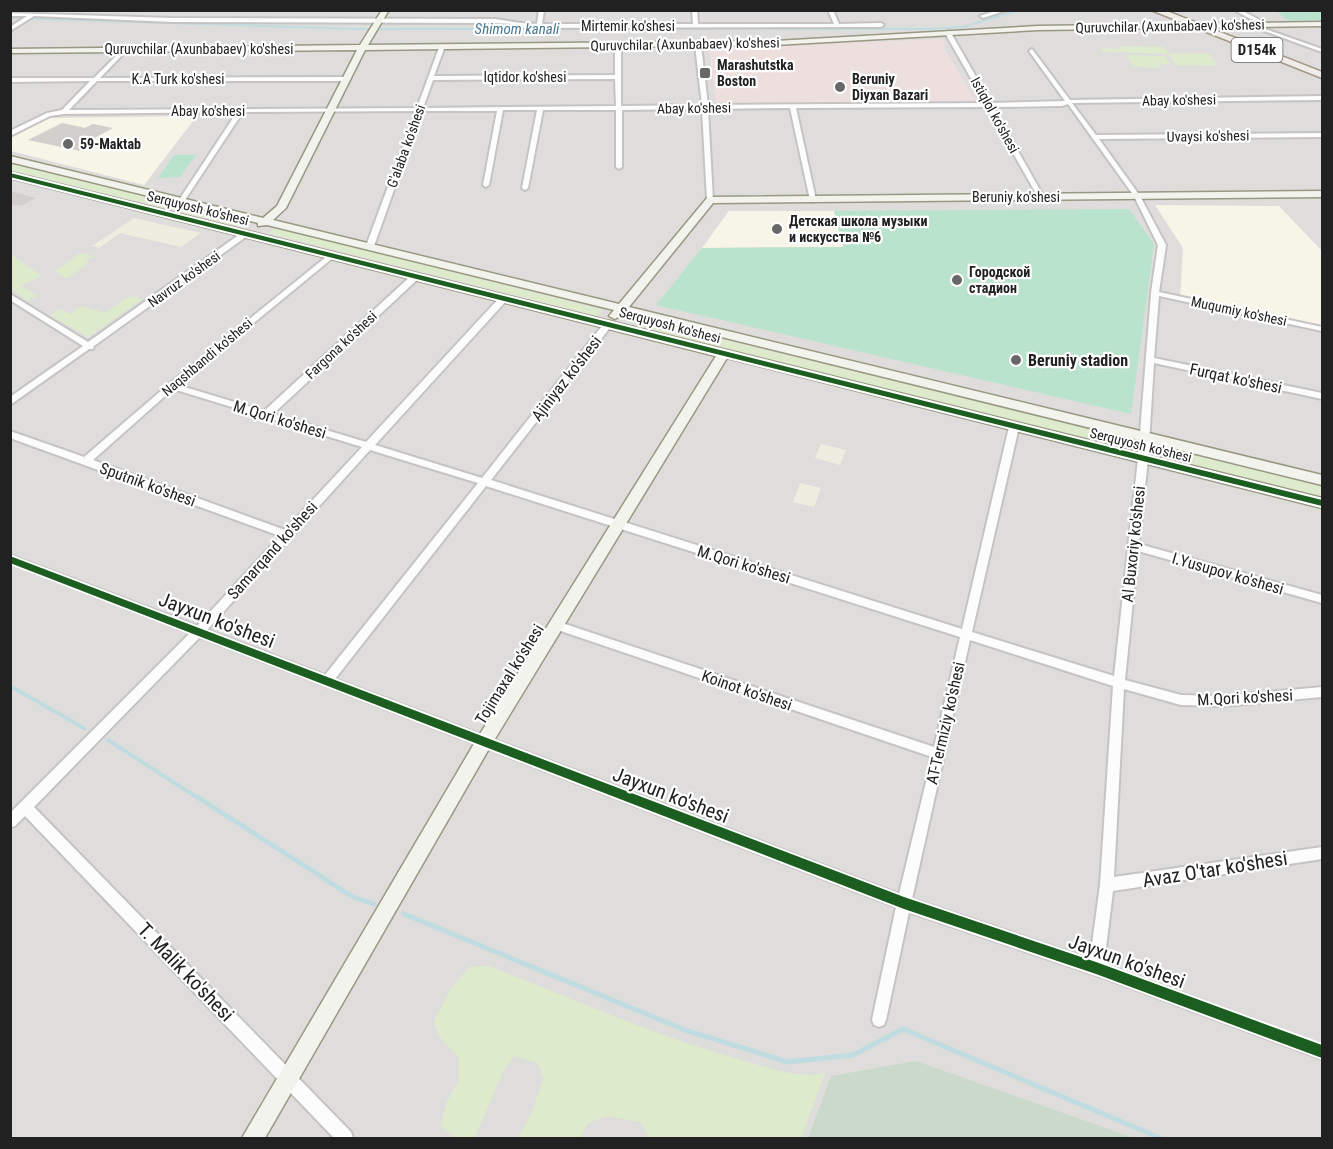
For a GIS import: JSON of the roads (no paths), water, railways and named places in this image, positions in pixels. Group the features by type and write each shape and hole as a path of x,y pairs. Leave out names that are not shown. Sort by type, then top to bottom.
{"main road":[{"name":"D154k","path":"1155,10 1323,75"}],"street":[{"path":"10,30 39,10"},
{"path":"106,17 114,10"},
{"path":"172,20 182,10"},
{"path":"239,20 248,10"},
{"path":"310,20 317,10"},
{"name":"Navruz ko'shesi","path":"10,402 90,347 281,208 329,110 362,48 386,10"},
{"path":"539,26 542,10"},
{"path":"694,10 696,26"},
{"path":"830,10 837,25"},
{"path":"983,16 1005,10"},
{"path":"1236,10 1265,24"},
{"name":"Mirtemir ko'shesi","path":"10,14 172,20 310,20 376,25 880,25"},
{"path":"1250,24 1323,51"},
{"name":"Quruvchilar (Axunbabaev) ko'shesi","path":"10,51 698,45 775,43 1038,28 1322,24"},
{"name":"Istiqlol ko'shesi","path":"948,33 1041,197"},
{"path":"618,45 619,167"},
{"path":"698,45 705,107 710,200"},
{"name":"G'alaba ko'shesi","path":"370,246 442,46"},
{"path":"10,134 49,114 64,112 124,49"},
{"name":"Al Buxoriy ko'shesi","path":"1032,51 1137,196 1162,245 1155,293 1143,459 1119,683 1107,885 1096,968"},
{"name":"Iqtidor ko'shesi","path":"431,78 619,77"},
{"name":"K.A Turk ko'shesi","path":"10,80 346,79"},
{"name":"Abay ko'shesi","path":"64,112 990,105 1062,104 1068,101 1323,98"},
{"path":"793,107 813,200"},
{"path":"525,188 540,109"},
{"path":"486,185 500,110"},
{"path":"182,200 241,111"},
{"name":"Uvaysi ko'shesi","path":"1093,137 1323,135"},
{"name":"Serquyosh ko'shesi","path":"10,159 1323,480"},
{"name":"Serquyosh ko'shesi","path":"10,174 1323,503"},
{"name":"Beruniy ko'shesi","path":"710,200 1323,194"},
{"name":"Ajiniyaz ko'shesi","path":"328,680 620,309 710,200"},
{"name":"Naqshbandi ko'shesi","path":"85,462 172,386 331,255"},
{"name":"Fargona ko'shesi","path":"267,414 416,276"},
{"name":"Muqumiy ko'shesi","path":"1155,293 1323,329"},
{"path":"10,296 90,347"},
{"name":"Samarqand ko'shesi","path":"10,822 198,632 504,298"},
{"name":"Tojimaxal ko'shesi","path":"253,1138 484,742 620,525 724,353"},
{"name":"Furqat ko'shesi","path":"1150,360 1323,396"},
{"name":"M.Qori ko'shesi","path":"172,386 485,482 966,636 1159,695 1192,700 1223,701 1323,692"},
{"name":"AT-Termiziy ko'shesi","path":"879,1020 1014,427"},
{"name":"Sputnik ko'shesi","path":"10,434 286,534"},
{"name":"I.Yusupov ko'shesi","path":"1132,546 1323,599"},
{"name":"Jayxun ko'shesi","path":"10,559 904,903 1096,968 1323,1052"},
{"name":"Koinot ko'shesi","path":"556,625 938,754"},
{"name":"T. Malik ko'shesi","path":"25,807 345,1138"},
{"name":"Avaz O'tar ko'shesi","path":"1107,885 1323,853"}],"waterway":[{"name":"Shimom kanali","path":"10,18 357,29 928,29 963,27 1020,10"},
{"path":"10,686 84,728"},
{"path":"108,740 201,800"},
{"path":"199,798 353,897 374,904"},
{"path":"404,914 685,1030 788,1062 853,1055 903,1029 1160,1138"}],"place":[{"name":"Marashutstka Boston","path":"705,73"},
{"name":"Beruniy Diyxan Bazari","path":"840,87"},
{"name":"59-Maktab","path":"68,144"},
{"name":"Детская школа музыки и искусства №6","path":"777,229"},
{"name":"Городской стадион","path":"957,280"},
{"name":"Beruniy stadion","path":"1016,360"}]}
